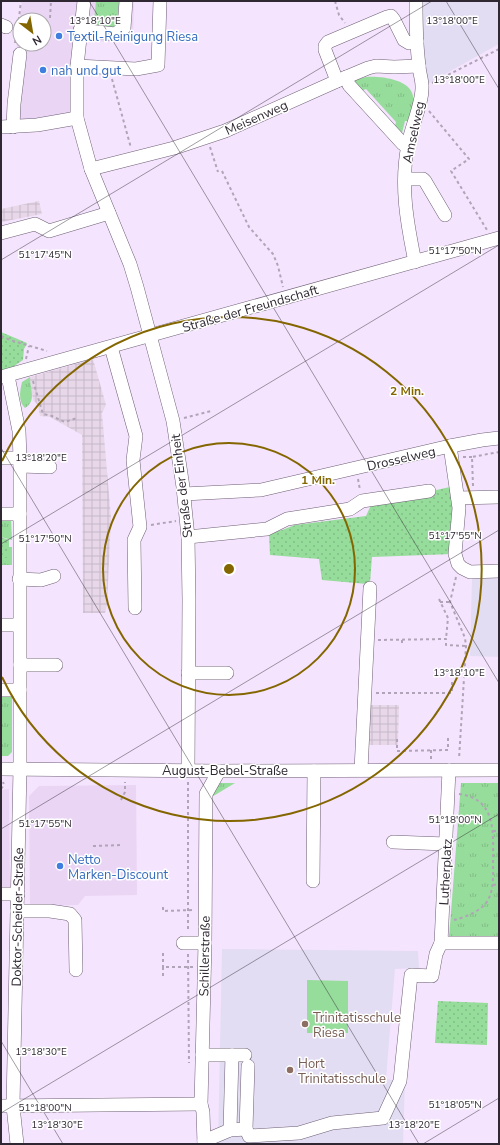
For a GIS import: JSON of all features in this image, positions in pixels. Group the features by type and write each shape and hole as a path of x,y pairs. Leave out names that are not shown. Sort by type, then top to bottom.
{"street":[{"name":"Straße der Einheit","path":"84,1 77,66 78,118 91,169 130,264 173,421 184,494 188,537 188,770"},
{"path":"81,25 115,34 124,28 126,1"},
{"path":"77,66 136,69 158,65 160,1"},
{"name":"Amselweg","path":"415,262 404,195 408,144 418,109 422,86 417,41 416,1"},
{"path":"408,144 403,144 349,85 341,79 325,50 325,46 328,42 366,25 392,16 404,40 409,43 417,41"},
{"path":"20,54 7,104 7,127 37,125 78,118"},
{"name":"Meisenweg","path":"91,169 207,138 241,125 341,79 376,66 419,66"},
{"path":"405,179 423,179 445,215"},
{"path":"1,233 35,224 49,231 109,213"},
{"name":"Straße der Freundschaft","path":"4,376 494,239"},
{"path":"111,347 136,436 133,460 140,527 134,540 135,608"},
{"name":"Doktor-Scheider-Straße","path":"4,376 19,431 20,462 20,768 18,894 7,1106 17,1144"},
{"name":"Drosselweg","path":"184,494 261,490 450,446 499,438"},
{"path":"450,446 459,508 455,554 458,564 470,572 499,571"},
{"path":"1,458 50,467"},
{"path":"188,537 267,529 287,519 350,509 362,501 429,491"},
{"path":"458,498 499,497"},
{"path":"1,514 20,514"},
{"path":"19,579 41,580 54,576"},
{"path":"361,770 370,588"},
{"path":"1,625 19,625"},
{"path":"20,665 56,665"},
{"path":"188,672 227,673"},
{"path":"1,690 20,690"},
{"name":"August-Bebel-Straße","path":"2,775 20,768 219,771 453,770"},
{"path":"453,770 499,770"},
{"name":"Lutherplatz","path":"442,943 448,792 453,770"},
{"name":"Schillerstraße","path":"204,1142 203,1112 201,1104 205,943 206,794 219,771"},
{"path":"313,882 314,771"},
{"path":"393,842 446,844"},
{"path":"1,894 18,894"},
{"path":"17,911 50,911 70,914 75,920 76,970"},
{"path":"184,943 205,943"},
{"path":"242,1058 246,1129 249,1136 299,1133 332,1123 383,1118 400,1081 411,976 432,976 436,954 442,943 499,943"},
{"path":"202,1055 242,1058"},
{"path":"230,1130 242,1058"},
{"path":"7,1106 201,1104"},
{"path":"204,1142 230,1130 246,1129"}],"path":[{"path":"50,12 51,1"},
{"path":"335,1 339,15 343,20"},
{"path":"422,86 434,83 499,49"},
{"path":"111,76 134,158"},
{"path":"418,109 429,111 469,159 451,171 494,239"},
{"path":"207,138 218,172"},
{"path":"222,171 248,227 273,254 278,266 286,298"},
{"path":"1,336 54,353 58,362"},
{"path":"30,369 43,414 65,422 77,418"},
{"path":"173,421 212,411"},
{"path":"473,497 472,457 499,452"},
{"path":"356,468 362,501"},
{"path":"140,527 186,520"},
{"path":"453,770 466,646 465,638 450,602 458,564"},
{"path":"450,602 439,600 448,618 446,645 466,646"},
{"path":"367,640 429,638 446,639"},
{"path":"402,640 402,646"},
{"path":"365,693 452,693 451,682"},
{"path":"397,739 397,751 448,750 448,738"},
{"path":"1,789 4,785 2,775"},
{"path":"121,800 125,792 125,781"},
{"path":"442,922 468,916 481,908 489,899 493,885 493,831 491,818 476,800 465,795 448,792"},
{"path":"493,831 499,831"},
{"path":"93,846 122,845"},
{"path":"493,885 499,884"},
{"path":"163,907 163,911 205,910"},
{"path":"162,953 163,976"},
{"path":"163,967 204,966"}],"shaded area":[{"path":"22,1 134,1 133,38 127,42 87,41 82,61 84,113 22,120 8,120 16,52 52,52 52,12 21,12"},
{"path":"420,1 499,1 499,44 429,83 420,43"},
{"path":"39,201 42,214 1,222 1,209"},
{"path":"93,359 106,405 102,413 111,518 107,605 105,613 83,613 82,435 50,417 40,416 38,405 33,400 30,381 30,377"},
{"path":"472,576 499,576 499,657 470,656"},
{"path":"367,705 399,705 398,745 365,745"},
{"path":"136,785 137,895 85,896 78,905 30,906 29,796 39,786"},
{"path":"9,789 10,890 1,890 1,790"},
{"name":"Trinitatisschule Riesa","path":"222,949 418,951 419,968 395,969 386,1079 405,1082 403,1144 218,1144"}],"green space":[{"path":"96,1 119,1 117,27 115,29 96,28 94,21"},
{"path":"366,77 386,78 401,82 411,90 413,96 413,106 408,121 405,121 401,137 394,130 396,122 366,89 359,92 351,81"},
{"path":"1,332 27,343 24,349 23,360 7,371 1,372"},
{"path":"30,377 32,398 29,405 25,408 20,399 22,382"},
{"path":"454,486 453,554 372,557 370,583 367,584 322,580 319,559 270,555 269,533 295,525 366,516 371,505"},
{"path":"1,518 11,518 12,540 1,537"},
{"path":"1,537 9,540 9,558 1,558"},
{"path":"9,547 12,547 12,565 1,565 1,558 9,558"},
{"path":"1,695 12,695 12,752 8,756 1,756"},
{"path":"217,783 235,783 210,798"},
{"path":"461,783 499,783 499,937 449,938"},
{"path":"307,980 348,981 348,1033 307,1033"},
{"path":"438,1001 488,1003 487,1045 435,1043"}],"place":[{"name":"Textil-Reinigung Riesa","path":"59,36"},
{"name":"nah und gut","path":"43,70"},
{"name":"Netto Marken-Discount","path":"60,866"},
{"name":"Trinitatisschule Riesa","path":"305,1024"},
{"name":"Hort Trinitatisschule","path":"290,1070"}]}
